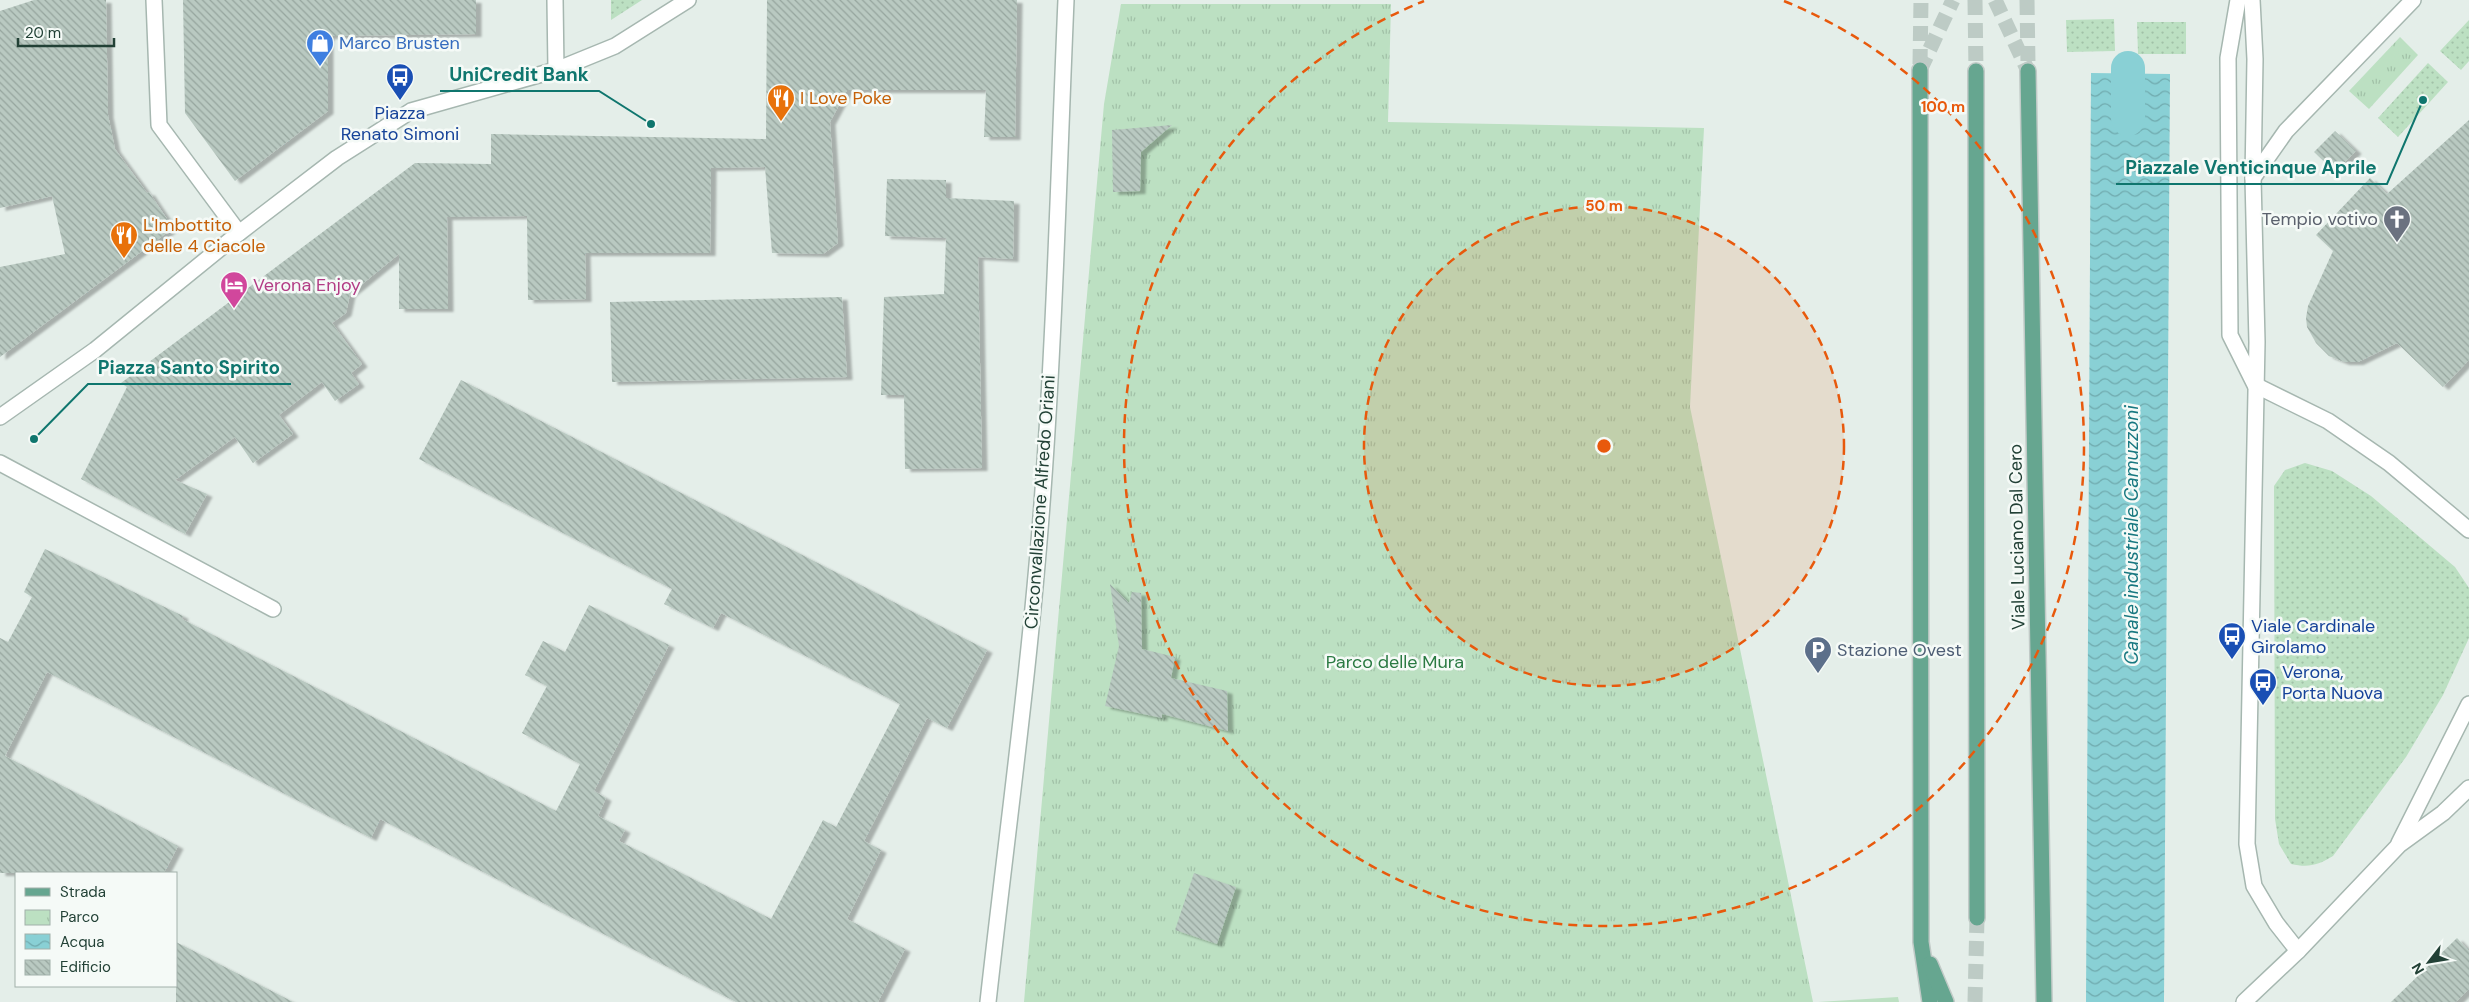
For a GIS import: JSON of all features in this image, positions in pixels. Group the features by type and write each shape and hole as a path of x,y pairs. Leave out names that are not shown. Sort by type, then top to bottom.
{"main road":[{"path":"1920,70 1921,942 1930,1002"},
{"path":"1976,70 1977,918"},
{"name":"Viale Luciano Dal Cero","path":"2028,71 2044,1002"},
{"path":"1921,942 1946,1002"}],"street":[{"path":"154,0 159,124 239,234"},
{"path":"555,0 556,70"},
{"path":"0,417 95,350 337,158 411,111 556,70 615,46 688,0"},
{"name":"Circonvallazione Alfredo Oriani","path":"988,1002 1027,677 1042,499 1057,236 1066,0"},
{"path":"2238,0 2228,58 2230,335 2255,385 2328,421 2389,463 2469,530"},
{"path":"2252,0 2254,59 2253,178 2257,342 2247,844 2254,886 2276,923 2298,951"},
{"path":"2253,178 2286,131 2413,0"},
{"path":"0,463 274,609"},
{"path":"2399,844 2469,704"},
{"path":"2244,1002 2298,951 2399,844 2443,813 2469,788"}],"green space":[{"path":"611,0 642,0 611,20"},
{"name":"Parco delle Mura","path":"1121,4 1391,4 1388,122 1704,128 1690,407 1813,1002 1024,1002 1104,104"},
{"path":"2114,19 2115,51 2067,52 2066,20"},
{"path":"2469,20 2469,61 2461,70 2440,51"},
{"path":"2137,22 2186,22 2186,54 2138,54"},
{"path":"2400,37 2418,55 2369,109 2349,91"},
{"path":"2428,63 2448,82 2398,137 2378,118"},
{"path":"2305,463 2332,471 2371,496 2455,567 2469,588 2469,638 2443,695 2406,757 2333,856 2318,864 2308,866 2291,864 2279,844 2275,819 2274,486 2285,470"},
{"path":"1898,997 1899,1002 1818,1002"}],"water":[{"path":"2091,73 2170,74 2164,1002 2086,1002"}],"building":[{"path":"34,0 106,0 108,115 115,149 147,193 149,192 173,228 0,357 0,267 65,254 52,196 0,208 0,11"},
{"path":"183,0 476,0 476,34 329,36 328,111 235,181 185,113"},
{"path":"767,0 1017,0 1015,137 984,137 986,90 847,90 830,122 838,243 823,254 772,253 765,167 711,168 710,253 585,253 586,299 528,300 527,216 447,217 448,309 399,309 399,254 350,294 346,313 332,323 362,364 351,373 359,384 335,401 322,382 279,415 293,434 253,463 235,437 175,480 207,494 185,534 81,479 127,387 121,383 415,163 491,164 491,134 766,139"},
{"name":"Tempio votivo","path":"2469,120 2469,360 2443,387 2397,343 2358,362 2344,362 2329,356 2316,343 2307,327 2306,318 2308,306 2333,251 2316,235 2370,178 2387,194"},
{"path":"1172,125 1141,152 1140,191 1113,192 1112,130"},
{"path":"2335,131 2356,151 2335,172 2314,152"},
{"path":"887,179 946,180 946,198 1014,201 1013,259 978,257 982,468 905,469 904,395 881,395 884,297 944,294 946,238 885,236"},
{"path":"842,297 847,377 612,382 610,302"},
{"path":"461,380 987,650 947,728 927,718 864,841 881,850 847,919 905,949 878,1002 736,1002 380,819 371,838 47,672 5,756 178,846 165,872 0,873 0,638 8,642 32,597 24,592 45,549 183,616 182,619 556,811 580,764 522,733 547,686 525,675 543,641 565,652 589,605 669,645 594,791 606,798 598,816 625,830 619,841 771,919 823,820 836,827 900,704 721,613 713,628 664,604 672,589 419,459"},
{"path":"1110,584 1129,603 1132,592 1141,593 1142,649 1175,657 1171,678 1227,691 1228,731 1162,714 1162,718 1105,706 1119,646"},
{"path":"1194,873 1236,887 1217,944 1175,930"},
{"path":"2457,938 2469,951 2469,989 2456,1002 2391,1002"},
{"path":"178,943 293,1002 176,1002"}],"waterway":[{"name":"Canale industriale Camuzzoni","path":"2128,68 2128,119"}],"tunnel":[{"path":"1920,64 1921,0"},
{"path":"1920,70 1953,0"},
{"path":"1975,0 1976,71"},
{"path":"1995,0 2028,71"},
{"path":"2027,0 2028,64"},
{"path":"1975,1002 1977,918"}],"place":[{"name":"Marco Brusten","path":"320,67"},
{"name":"Piazzale Venticinque Aprile","path":"2423,100"},
{"name":"Piazza Renato Simoni","path":"400,101"},
{"name":"I Love Poke","path":"781,122"},
{"name":"UniCredit Bank","path":"651,124"},
{"name":"Tempio votivo","path":"2397,243"},
{"name":"L'Imbottito delle 4 Ciacole","path":"124,259"},
{"name":"Verona Enjoy","path":"234,309"},
{"name":"Piazza Santo Spirito","path":"34,439"},
{"name":"Viale Cardinale Girolamo","path":"2232,660"},
{"name":"Stazione Ovest","path":"1818,674"},
{"name":"Verona, Porta Nuova","path":"2263,706"}]}
